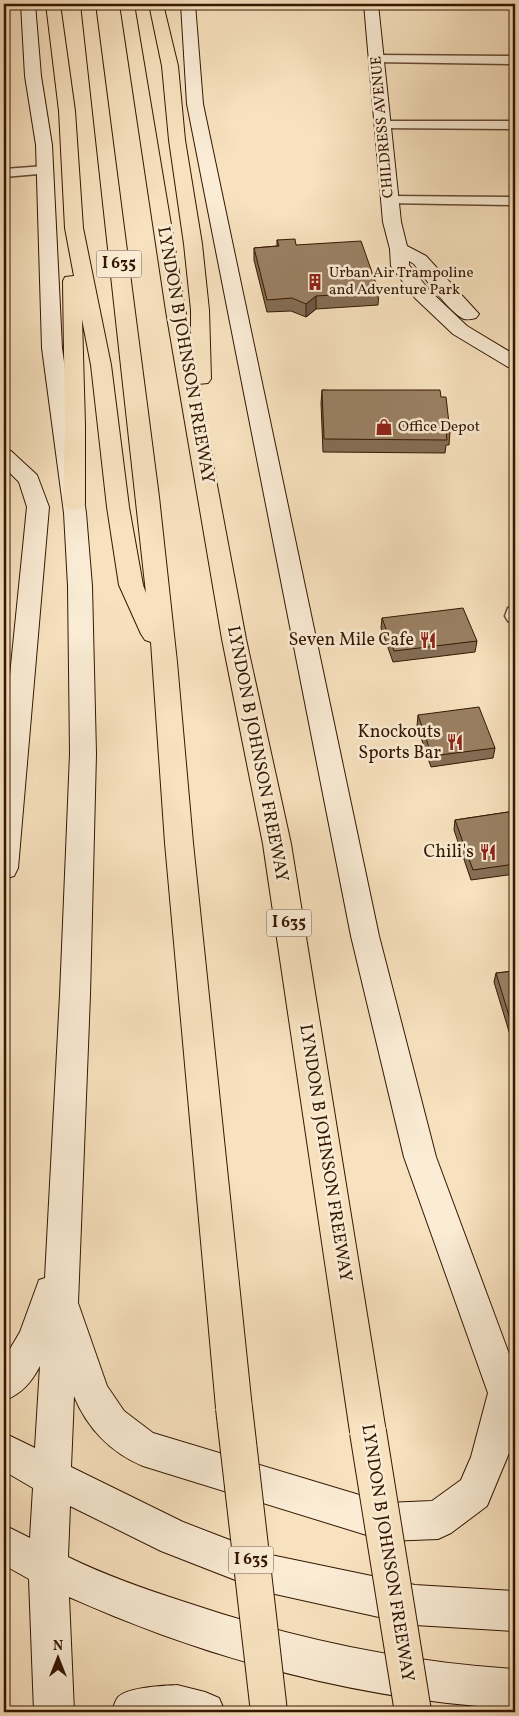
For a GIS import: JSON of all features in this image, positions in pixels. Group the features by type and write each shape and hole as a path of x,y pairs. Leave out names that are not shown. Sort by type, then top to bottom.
{"highway":[{"path":"53,4 67,111 76,236 101,365 118,507 131,585 165,662"},
{"name":"I 635","path":"88,4 148,497 165,662 179,844 234,1408 269,1712"},
{"name":"LYNDON B JOHNSON FREEWAY","path":"127,4 175,311 196,417 234,639 277,844 413,1712"},
{"path":"156,4 170,66 177,140 194,244 200,310 201,376 196,417"},
{"path":"162,29 168,12 168,4"},
{"path":"74,503 75,425 72,288 76,236"}],"main road":[{"path":"28,4 33,76 44,146 52,348 56,391 74,503 80,586 82,754 75,995 48,1569 54,1712"},
{"path":"188,4 195,104 365,936 420,1157 505,1391 515,1437"},
{"name":"CHILDRESS AVENUE","path":"371,4 392,222 399,249 420,260 451,298 514,356"},
{"path":"4,455 29,480 38,507 4,868"},
{"path":"4,1383 14,1375 34,1340 62,1262"},
{"path":"60,1299 92,1396 111,1424 142,1448 386,1522 438,1520 474,1493 489,1459 505,1391"},
{"path":"4,1451 51,1477 174,1538 266,1573 415,1605 515,1611"},
{"path":"4,1544 48,1569 137,1606 240,1642 353,1670 481,1688 515,1689"},
{"path":"132,1712 177,1705 205,1712"}],"street":[{"path":"377,59 515,60"},
{"path":"383,124 515,125"},
{"path":"4,172 45,170"},
{"path":"390,200 515,200"}],"building":[{"name":"Urban Air Trampoline and Adventure Park","path":"295,239 296,245 361,241 379,292 316,296 306,304 292,298 267,300 254,248 279,246 277,240"},
{"name":"Office Depot","path":"322,390 440,390 441,397 446,397 450,432 446,432 447,440 324,439"},
{"name":"Seven Mile Cafe","path":"463,608 477,641 394,651 382,618"},
{"name":"Knockouts Sports Bar","path":"479,707 495,748 432,756 418,715"},
{"name":"Chili's","path":"515,811 515,864 473,870 455,820"},
{"path":"515,971 515,1029 513,1029 496,973"}],"place":[{"name":"Urban Air Trampoline and Adventure Park","path":"315,282"},
{"name":"Office Depot","path":"384,427"},
{"name":"Seven Mile Cafe","path":"428,640"},
{"name":"Knockouts Sports Bar","path":"455,742"},
{"name":"Chili's","path":"488,852"}]}
